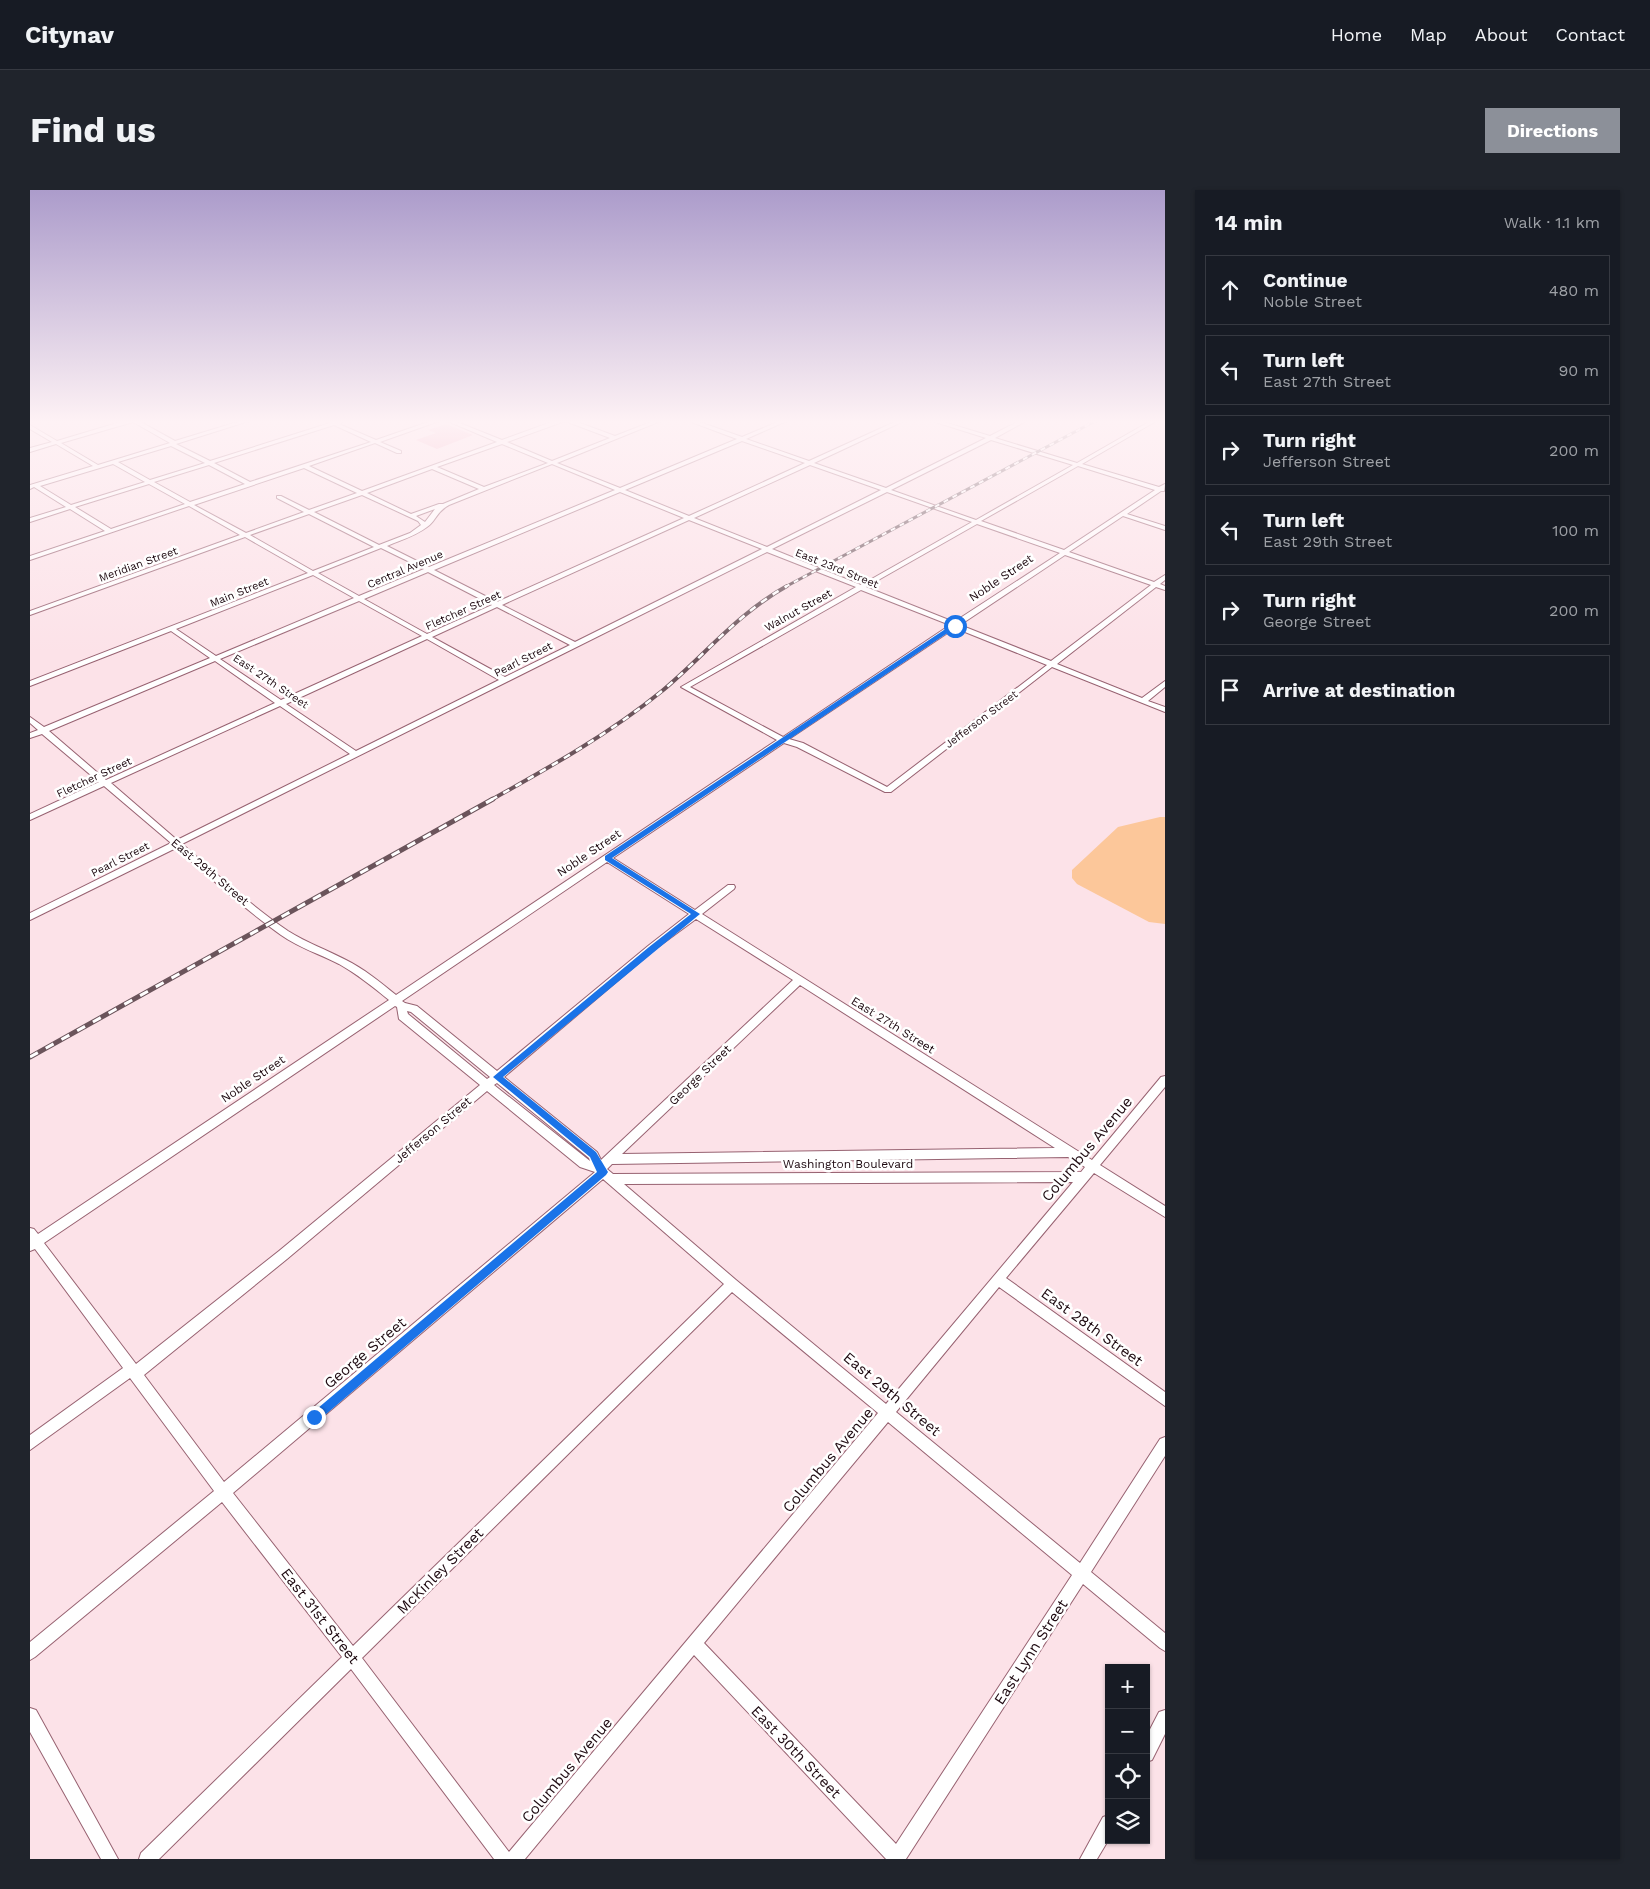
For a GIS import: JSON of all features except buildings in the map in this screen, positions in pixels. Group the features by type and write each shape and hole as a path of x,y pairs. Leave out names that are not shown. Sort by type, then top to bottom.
{"street":[{"path":"55,498 110,531"},
{"path":"30,520 100,498"},
{"path":"179,498 505,680"},
{"path":"30,558 208,498"},
{"path":"281,498 429,569 575,645"},
{"name":"Meridian Street","path":"30,613 349,498"},
{"path":"373,498 421,521 425,526"},
{"name":"Main Street","path":"410,516 462,498"},
{"name":"Central Avenue","path":"30,736 600,498"},
{"name":"East 23rd Street","path":"638,498 1165,710"},
{"name":"Fletcher Street","path":"30,817 734,498"},
{"name":"Pearl Street","path":"30,917 872,498"},
{"path":"906,498 1165,588"},
{"name":"Walnut Street","path":"783,740 687,688 686,684 1017,498"},
{"name":"Noble Street","path":"32,1240 398,1003 607,858 1121,514 1148,498"},
{"name":"Main Street","path":"30,684 412,534 425,526 438,509 446,504"},
{"path":"1121,514 1165,528"},
{"name":"Jefferson Street","path":"783,740 800,745 888,790 1165,577"},
{"name":"East 27th Street","path":"172,629 356,754"},
{"path":"1143,701 1165,683"},
{"name":"East 29th Street","path":"30,720 286,934 315,950 343,962 373,981 398,1003 414,1009 593,1155 605,1173 732,1284 889,1412 1165,1643"},
{"name":"East 27th Street","path":"607,858 1069,1152 1089,1172 1165,1212"},
{"name":"Jefferson Street","path":"30,1443 133,1371 283,1255 652,948 732,888"},
{"name":"George Street","path":"30,1652 605,1173 611,1159 799,980"},
{"name":"East 29th Street","path":"398,1003 404,1016 584,1164 605,1173"},
{"name":"Columbus Avenue","path":"514,1859 1165,1080"},
{"name":"Washington Boulevard","path":"611,1159 1069,1152"},
{"name":"Washington Boulevard","path":"605,1173 1089,1172"},
{"name":"East 31st Street","path":"32,1240 504,1859"},
{"name":"East 28th Street","path":"999,1280 1165,1400"},
{"name":"McKinley Street","path":"148,1859 732,1284"},
{"name":"East Lynn Street","path":"897,1858 1165,1444"},
{"name":"East 30th Street","path":"694,1644 897,1858"},
{"path":"30,1716 110,1859"},
{"path":"1150,1746 1165,1718"},
{"path":"1088,1859 1105,1830"}],"shaded area":[{"path":"1165,817 1165,924 1149,922 1077,884 1072,878 1072,870 1118,827"}],"railway":[{"path":"785,587 951,498"},
{"path":"491,800 579,749 642,707 677,678 737,622 769,597 787,586"},
{"path":"30,1057 493,799"}],"route":[{"path":"314,1417 603,1172 593,1155 497,1077 652,948 696,914 607,858 955,626"}]}
